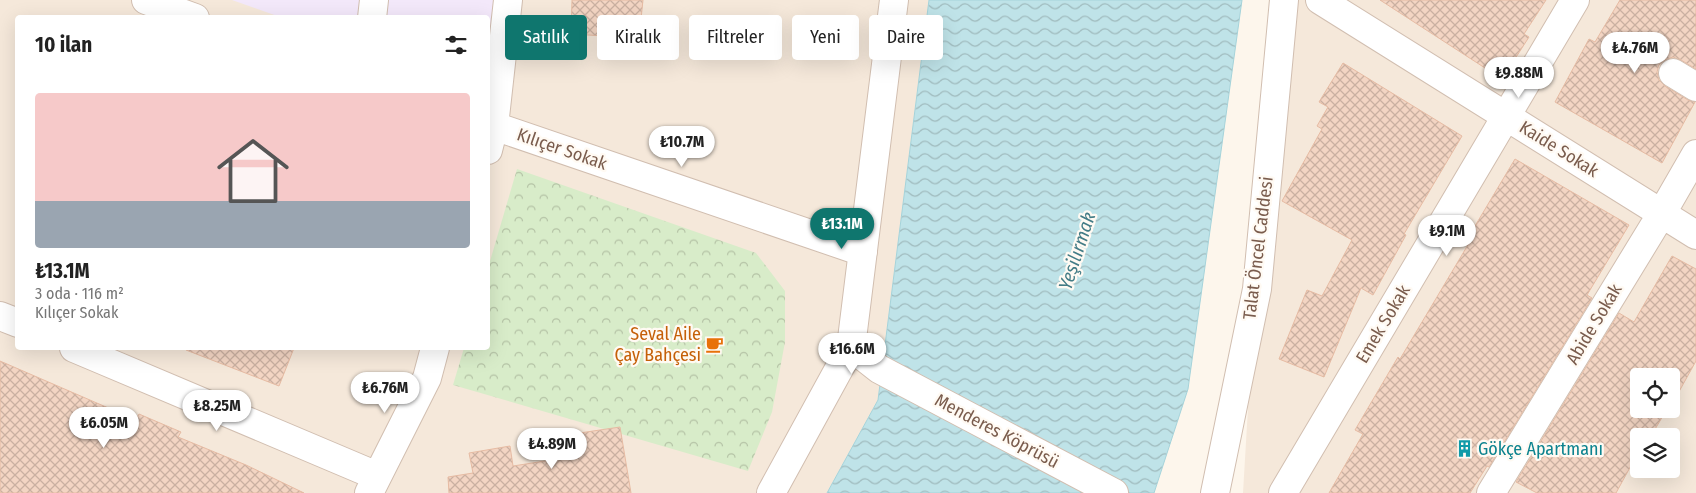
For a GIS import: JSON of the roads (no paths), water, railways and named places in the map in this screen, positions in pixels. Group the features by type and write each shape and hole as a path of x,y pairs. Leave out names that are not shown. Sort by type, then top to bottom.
{"street":[{"path":"146,0 187,15"},
{"path":"372,15 374,0"},
{"path":"490,133 508,0"},
{"path":"771,493 851,347 894,0"},
{"name":"Talat Öncel Caddesi","path":"1214,493 1257,288 1284,0"},
{"name":"Kaide Sokak","path":"1320,0 1696,235"},
{"name":"Emek Sokak","path":"1282,493 1575,0"},
{"name":"Kılıçer Sokak","path":"490,133 863,252"},
{"name":"Abide Sokak","path":"1491,493 1696,154"},
{"path":"0,316 15,322"},
{"name":"Menderes Köprüsü","path":"851,347 879,369 1114,493"},
{"path":"78,350 373,485 427,378 434,350"}],"water":[{"name":"Yeşilırmak","path":"929,0 1242,0 1188,389 1154,493 827,493 878,400 921,60 943,60 943,15 927,15"}],"place":[{"name":"Seval Aile Çay Bahçesi","path":"715,344"},
{"name":"Gökçe Apartmanı","path":"1464,449"}]}
